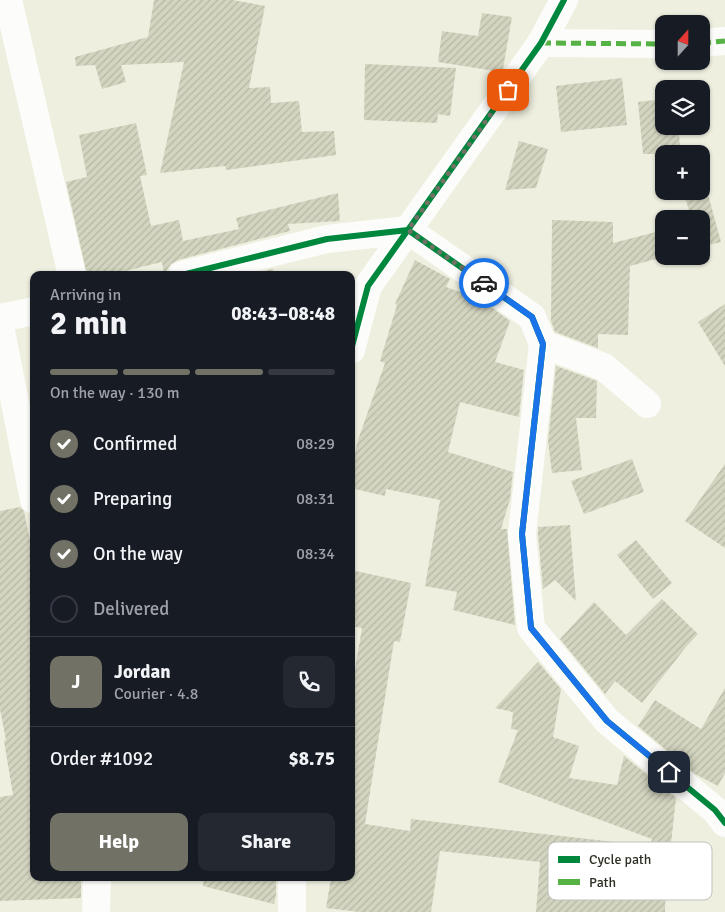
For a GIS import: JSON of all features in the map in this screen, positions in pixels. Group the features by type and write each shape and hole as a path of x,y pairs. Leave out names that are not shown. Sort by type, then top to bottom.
{"street":[{"path":"8,0 71,271"},
{"path":"355,335 368,286 542,43 564,0"},
{"path":"710,42 725,41"},
{"path":"542,43 655,44"},
{"path":"198,271 327,239 408,230 532,317 543,344 522,534 531,628 607,721 715,810 725,823"},
{"path":"0,318 30,312"},
{"path":"0,326 30,480"},
{"path":"543,344 604,368 647,404"},
{"path":"96,912 97,881"},
{"path":"292,881 292,912"}],"building":[{"path":"154,0 233,0 265,6 249,88 270,87 271,103 299,101 302,132 334,131 336,155 226,170 225,166 160,173 184,62 121,65 126,82 102,89 95,65 76,66 75,57 148,37"},
{"path":"482,13 512,17 501,72 438,62 442,31 478,36"},
{"path":"365,64 456,68 450,116 438,114 437,123 364,120"},
{"path":"622,78 627,125 561,132 556,86"},
{"path":"655,100 655,135 679,135 680,145 655,145 655,154 643,154 638,102"},
{"path":"136,123 147,175 140,176 151,226 179,220 183,241 239,229 236,218 338,193 340,221 288,224 290,231 178,260 171,264 167,271 163,271 162,262 125,271 86,271 66,182 87,177 79,135"},
{"path":"519,141 548,149 536,188 505,190"},
{"path":"686,200 710,200 721,242 710,245 710,210 689,210"},
{"path":"552,220 613,222 613,243 655,232 655,259 630,266 628,335 598,334 598,348 555,332 551,321"},
{"path":"415,260 450,279 446,287 480,299 510,321 495,362 524,370 519,417 460,402 448,452 513,472 510,499 501,529 507,529 515,625 453,610 457,592 425,586 440,500 386,489 385,496 355,489 355,453 385,363 380,361 397,305 395,304"},
{"path":"725,304 725,366 698,322"},
{"path":"556,366 597,381 596,418 576,418 582,470 552,473 548,441"},
{"path":"632,459 644,492 584,514 571,481"},
{"path":"725,464 725,548 685,521"},
{"path":"20,507 24,511 30,541 30,881 81,881 81,898 0,901 0,797 13,795 0,709 0,511"},
{"path":"570,525 576,601 555,580 543,589 538,534 538,527"},
{"path":"636,540 672,583 653,599 617,555"},
{"path":"355,571 411,583 400,642 394,641 365,824 410,831 411,819 615,842 548,842 548,900 665,900 665,912 536,912 540,862 440,851 431,912 359,912 326,908 330,881 355,881 355,669 362,628 355,627"},
{"path":"662,599 698,634 642,703 615,681 605,694 560,639 594,602 626,635"},
{"path":"538,662 561,689 553,737 579,746 569,778 617,785 624,756 676,798 671,842 651,842 652,839 498,782 518,730 511,729 513,712 495,708"},
{"path":"725,688 725,773 718,786 695,774 638,726 655,700 701,729"},
{"path":"204,881 276,881 276,896 274,904 203,886"}],"marked path":[{"path":"710,42 725,41"},
{"path":"541,43 655,44"}],"cycle path":[{"path":"355,335 368,286 541,43 564,0"},
{"path":"198,271 327,239 408,230 532,317 543,344 522,534 531,628 607,721 715,810 725,823"}],"way so far":[{"path":"484,283 408,230 508,90"}],"route":[{"path":"484,283 532,317 543,344 522,534 531,628 607,721 669,772"}]}
